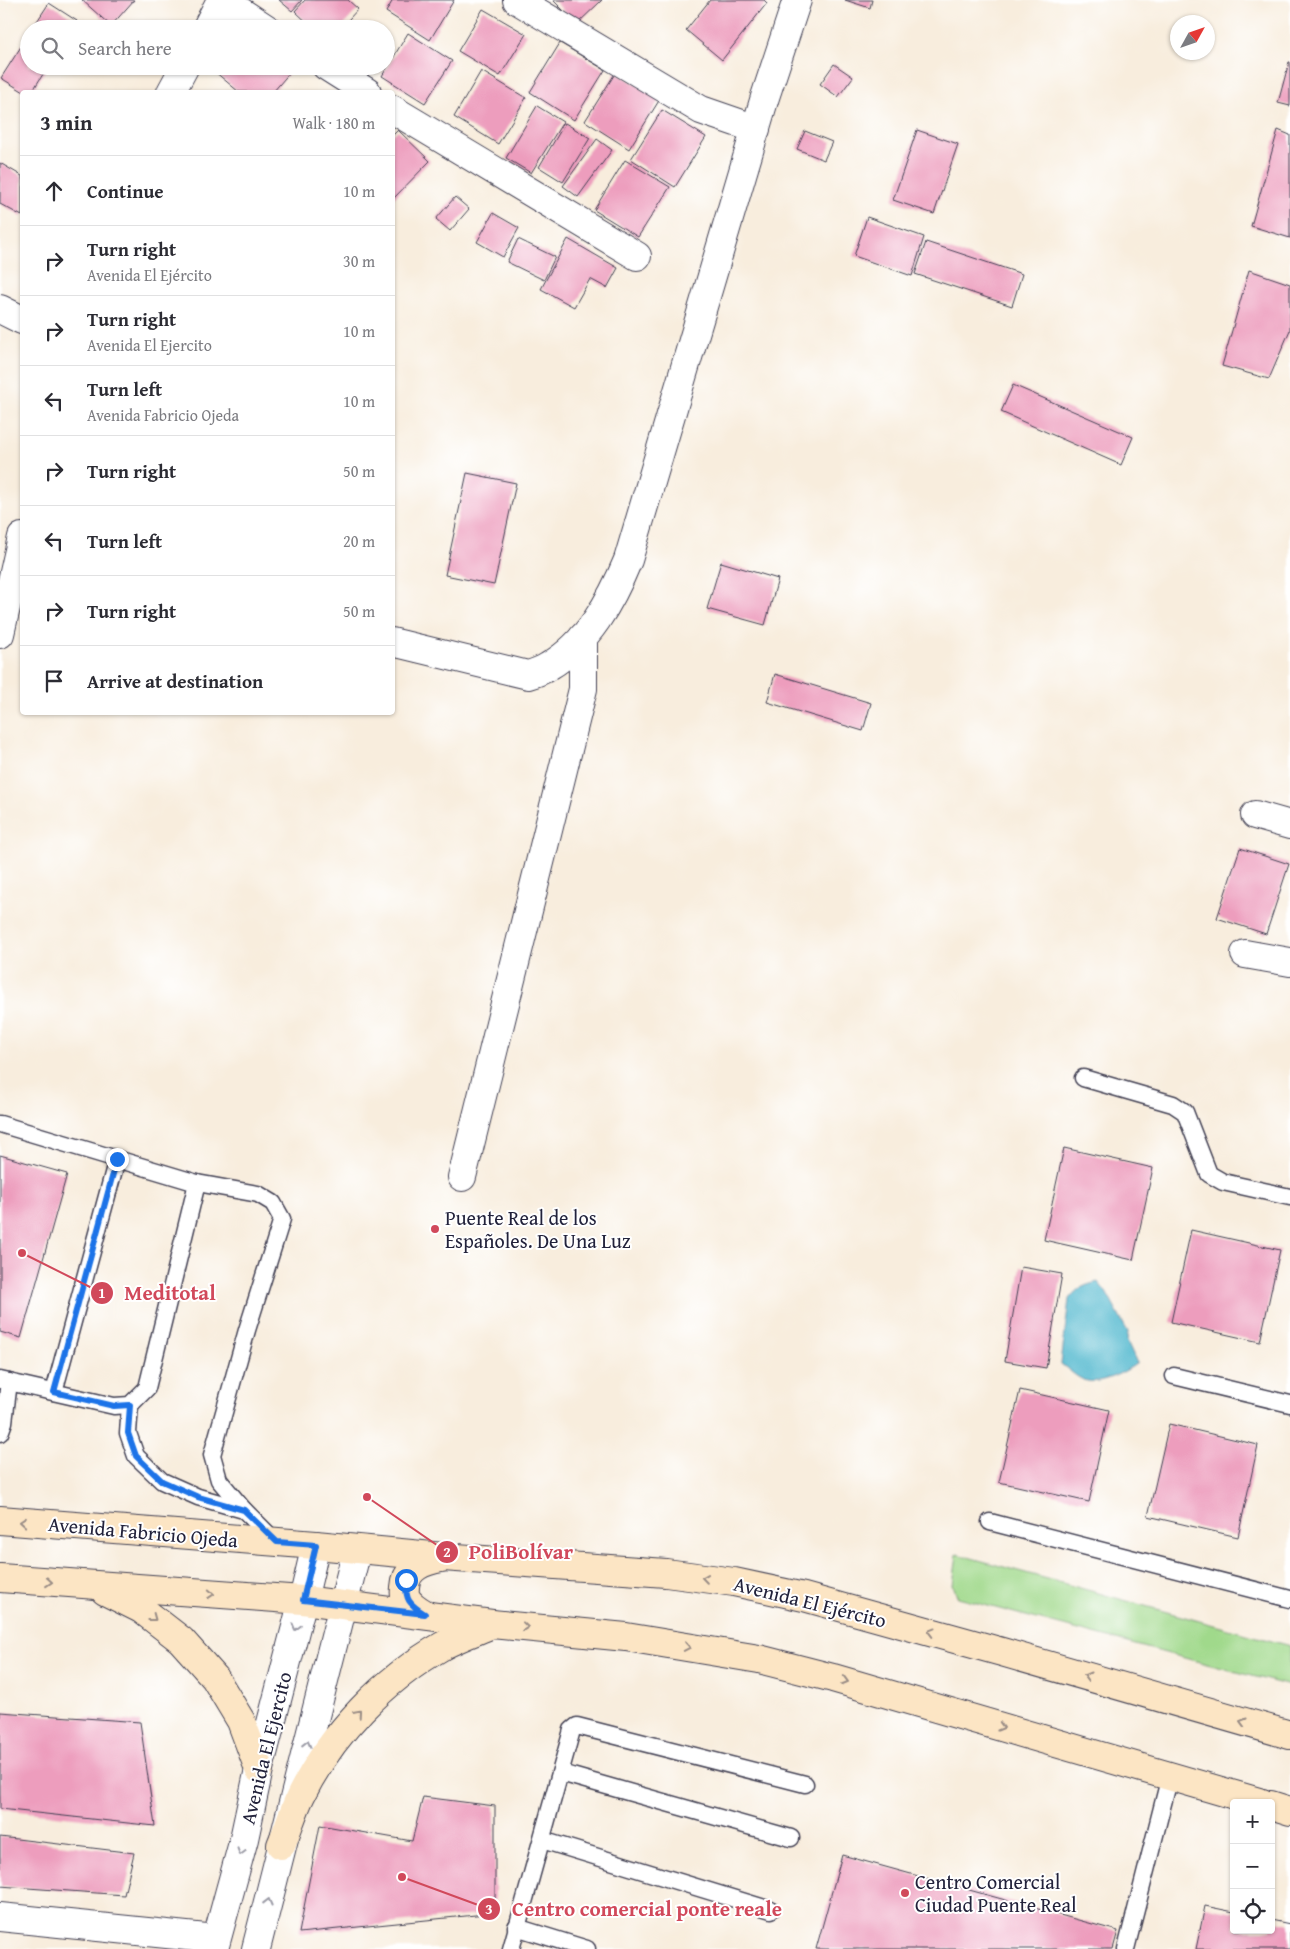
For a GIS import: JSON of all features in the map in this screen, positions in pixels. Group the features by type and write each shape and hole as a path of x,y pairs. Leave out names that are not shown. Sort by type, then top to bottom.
{"street":[{"path":"211,20 222,0 254,20"},
{"path":"518,0 700,110 756,129"},
{"path":"395,643 528,675 548,667 583,638 602,614 628,560 756,129 797,0"},
{"path":"172,90 181,75"},
{"path":"340,75 363,90"},
{"path":"395,111 637,256"},
{"path":"0,309 20,319"},
{"path":"0,634 13,567 20,544"},
{"path":"462,1177 583,689 583,638"},
{"path":"1255,815 1290,824"},
{"path":"1245,954 1290,962"},
{"name":"Avenida Fabricio Ojeda","path":"0,1520 316,1545"},
{"name":"Avenida El Ejército","path":"316,1545 443,1557 666,1573 742,1584 842,1607 1290,1735"},
{"name":"Avenida El Ejercito","path":"215,1944 244,1839 259,1769 316,1545"},
{"name":"Avenida El Ejercito","path":"256,1949 281,1845 358,1550"},
{"path":"425,1614 413,1606 405,1595 406,1580 414,1568 426,1561 443,1557"},
{"path":"0,1578 303,1600 492,1624 626,1637 759,1659 833,1678 1248,1799"},
{"path":"95,1586 140,1609 181,1640 215,1678 241,1721 259,1769"},
{"path":"281,1845 305,1788 327,1750 361,1709 400,1674 444,1645 492,1624"},
{"path":"1275,1806 1290,1811"},
{"path":"0,1917 215,1944"},
{"path":"73,1925 93,1949"}],"lane":[{"path":"1083,1078 1173,1104 1185,1112 1209,1174 1222,1182 1290,1197"},
{"path":"0,1124 197,1183 258,1194 273,1203 282,1219 247,1330 212,1455 219,1480 244,1510 277,1542"},
{"path":"54,1392 117,1159"},
{"path":"197,1183 147,1388 130,1405 128,1433 136,1456 162,1481 198,1497 244,1510"},
{"path":"1174,1376 1290,1404"},
{"path":"0,1433 4,1422 5,1381 114,1406 130,1405"},
{"path":"990,1522 1290,1599"},
{"path":"511,1949 572,1730 577,1726 805,1784"},
{"path":"561,1773 791,1838"},
{"path":"1126,1949 1170,1776"},
{"path":"542,1840 771,1910"},
{"path":"516,1927 587,1949"}],"green space":[{"path":"957,1554 1290,1646 1290,1686 958,1598 953,1585"}],"water":[{"path":"1098,1282 1106,1292 1128,1332 1127,1341 1137,1363 1112,1377 1104,1380 1090,1381 1078,1377 1061,1364 1069,1299 1075,1292 1089,1284"}],"building":[{"path":"82,0 134,0 116,20 104,20"},
{"path":"279,0 302,0 292,11"},
{"path":"305,0 348,0 358,9 348,20 304,20 295,11"},
{"path":"393,0 454,0 430,40 386,12"},
{"path":"553,0 602,0 577,24"},
{"path":"710,0 764,0 767,3 722,60 686,30"},
{"path":"845,0 872,0 870,8"},
{"path":"49,3 75,20 38,20"},
{"path":"483,9 526,34 500,76 458,51"},
{"path":"408,33 452,61 425,103 382,76 395,75 395,54"},
{"path":"560,43 605,70 574,120 530,92"},
{"path":"20,48 20,75 42,75 33,90 21,90 1,78"},
{"path":"1290,62 1290,106 1278,103"},
{"path":"834,64 853,77 838,97 820,84"},
{"path":"481,71 526,98 498,144 454,117"},
{"path":"616,72 660,99 629,149 585,121"},
{"path":"219,75 288,75 275,90 237,90"},
{"path":"537,106 563,122 531,173 506,158"},
{"path":"662,110 706,137 675,187 631,159"},
{"path":"565,123 590,138 563,182 539,167"},
{"path":"398,130 430,161 395,197 395,133"},
{"path":"917,130 958,144 934,214 893,200"},
{"path":"1278,130 1290,135 1290,238 1251,226"},
{"path":"805,131 832,142 824,160 797,149"},
{"path":"597,139 612,150 578,197 563,186"},
{"path":"625,160 670,187 638,237 594,210"},
{"path":"0,163 20,175 20,215 0,204"},
{"path":"455,197 469,209 450,231 436,219"},
{"path":"493,213 519,228 503,257 477,242"},
{"path":"867,217 924,237 912,276 854,256"},
{"path":"518,239 555,257 544,280 507,262"},
{"path":"568,239 618,268 607,288 590,279 574,307 541,289"},
{"path":"926,242 1022,274 1012,306 915,274"},
{"path":"1249,270 1290,284 1290,330 1269,379 1222,366"},
{"path":"1013,385 1133,437 1121,465 1001,412"},
{"path":"467,473 516,483 494,585 445,575"},
{"path":"721,562 778,579 765,625 707,609"},
{"path":"775,674 871,703 863,731 767,702"},
{"path":"1240,848 1289,864 1266,934 1217,918"},
{"path":"1064,1148 1153,1168 1133,1260 1044,1240"},
{"path":"0,1155 67,1174 21,1338 0,1332"},
{"path":"1191,1230 1280,1250 1260,1342 1171,1322"},
{"path":"1021,1267 1062,1274 1046,1368 1005,1361"},
{"path":"1020,1390 1109,1410 1089,1502 999,1482"},
{"path":"1169,1424 1258,1445 1238,1537 1148,1516"},
{"path":"0,1712 140,1722 155,1826 0,1809"},
{"path":"423,1797 495,1806 495,1913 299,1933 320,1825 412,1841"},
{"path":"0,1837 134,1853 124,1895 0,1886"},
{"name":"Centro Comercial Ciudad Puente Real","path":"842,1855 1118,1931 1113,1949 816,1949"},
{"path":"1205,1906 1230,1911 1230,1934 1275,1934 1275,1921 1290,1924 1290,1949 1196,1949"}],"place":[{"name":"Puente Real de los Españoles. De Una Luz","path":"435,1229"},
{"name":"Meditotal","path":"22,1253"},
{"name":"PoliBolívar","path":"367,1497"},
{"name":"Centro comercial ponte reale","path":"402,1877"},
{"name":"Centro Comercial Ciudad Puente Real","path":"905,1893"}],"route":[{"path":"117,1159 54,1392 114,1406 130,1405 128,1433 136,1456 162,1481 198,1497 244,1510 277,1542 316,1545 303,1600 425,1614 413,1606 405,1595 406,1580"}]}
